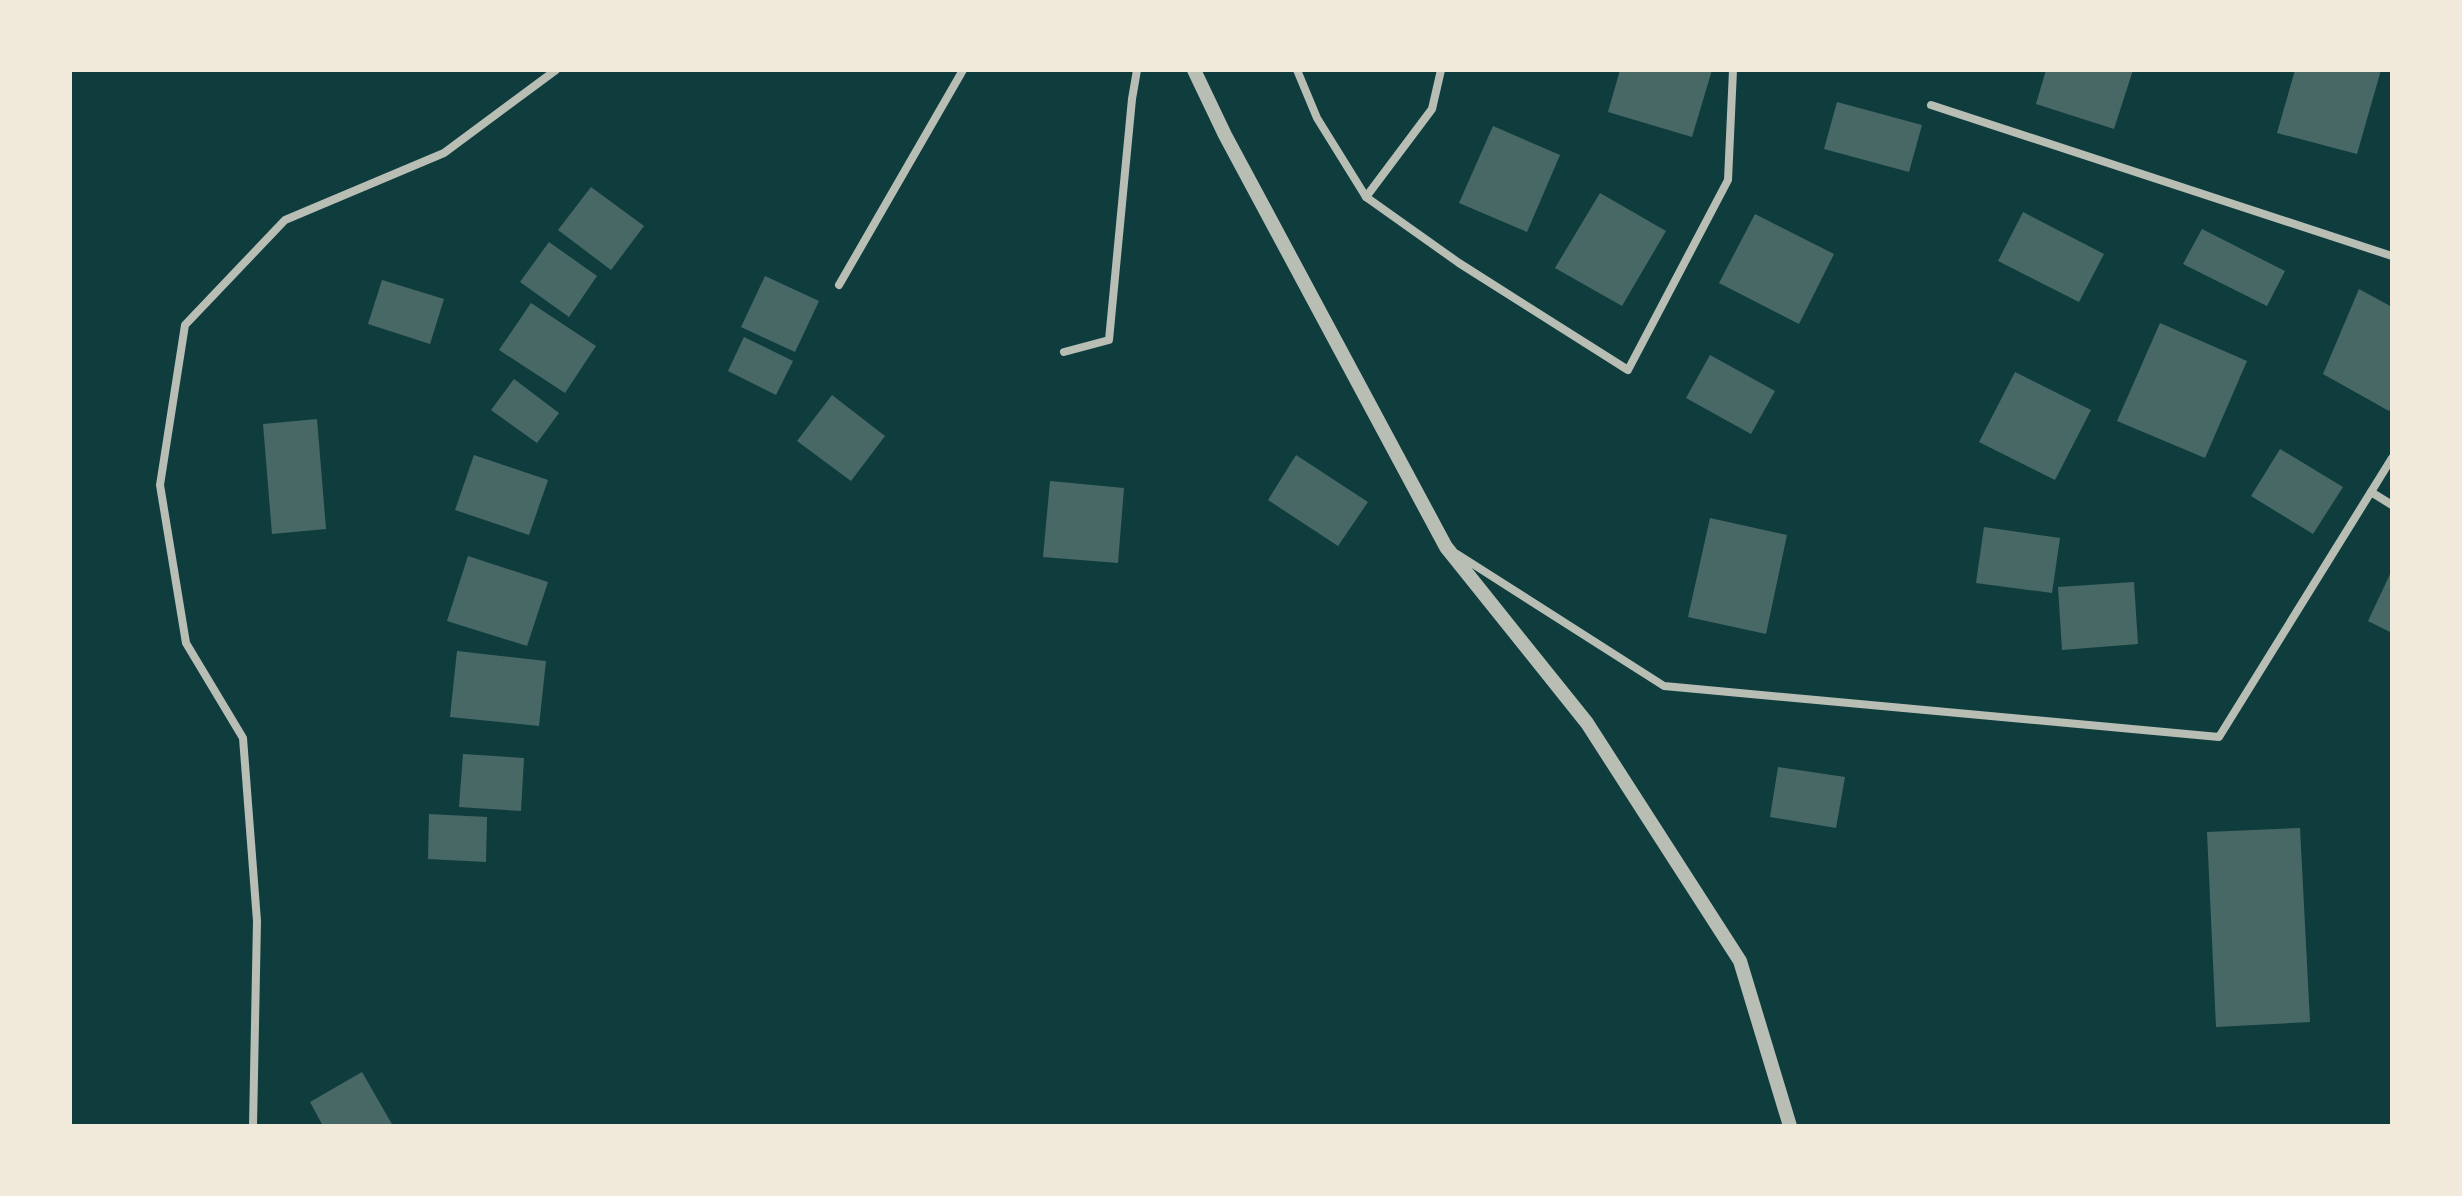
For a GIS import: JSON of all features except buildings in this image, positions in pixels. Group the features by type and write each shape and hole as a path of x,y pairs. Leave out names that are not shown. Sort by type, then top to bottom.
{"street":[{"path":"253,1126 257,921 243,738 186,643 160,485 185,325 285,220 444,153 556,70"},
{"path":"839,285 963,70"},
{"path":"1064,352 1109,340 1137,70"},
{"path":"1194,70 1225,135 1446,547 1587,723 1740,961 1790,1126"},
{"path":"1297,70 1317,118 1366,197 1459,263 1628,370 1728,180 1733,70"},
{"path":"1366,197 1432,109 1441,70"},
{"path":"1931,105 2392,256"},
{"path":"1446,547 1664,686 2219,737 2392,458"},
{"path":"2371,492 2392,505"}]}
